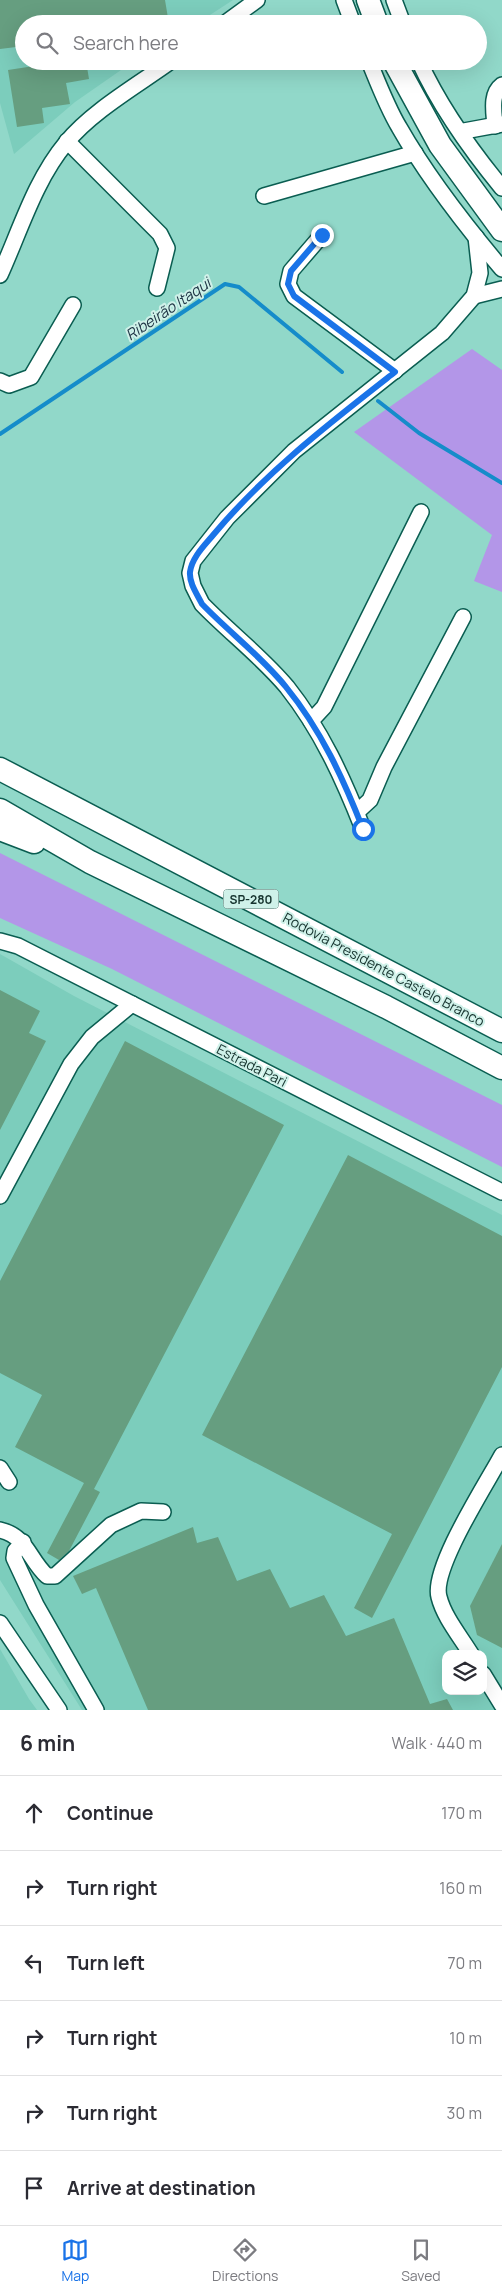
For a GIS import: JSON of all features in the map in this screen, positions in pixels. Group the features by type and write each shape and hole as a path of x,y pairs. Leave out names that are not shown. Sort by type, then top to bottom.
{"highway":[{"path":"368,0 374,15"},
{"path":"384,0 389,15"},
{"path":"399,70 440,145 502,230"},
{"path":"414,70 440,120 468,166 502,210"},
{"name":"Rodovia Presidente Castelo Branco","path":"0,769 502,1031"},
{"name":"SP-280","path":"0,810 90,862 386,1007 502,1068"},
{"path":"0,829 90,862"}],"street":[{"path":"236,15 257,0"},
{"path":"344,0 350,15"},
{"path":"394,0 400,15"},
{"path":"0,275 48,168 67,141 96,116 160,70"},
{"path":"373,70 398,126 415,154 441,194 502,269"},
{"path":"424,70 432,89 468,144 502,188"},
{"path":"464,131 498,125 494,96 496,90 502,85"},
{"path":"67,141 160,234 167,248 157,288"},
{"path":"264,196 415,154"},
{"path":"322,235 291,271 288,284 294,296 395,372"},
{"path":"363,829 329,751 311,721 286,686 202,604 193,586 190,573 193,561 222,524 294,451 442,333 474,296 480,273 476,237"},
{"path":"474,296 502,289"},
{"path":"0,381 9,385 31,376 73,305"},
{"path":"311,721 324,707 420,512"},
{"path":"356,812 370,800 384,767 463,617"},
{"name":"Estrada Pari","path":"0,941 18,946 502,1192"},
{"path":"0,1196 71,1064 92,1037 132,1004"},
{"path":"469,1650 444,1610 438,1596 438,1583 444,1562 502,1455"},
{"path":"0,1468 9,1482"},
{"path":"0,1530 23,1542 42,1572 47,1576 55,1576 111,1525 141,1511 163,1512"},
{"path":"23,1542 15,1551 14,1558 36,1605 96,1710"},
{"path":"0,1623 53,1708"},
{"path":"487,1681 502,1705"}],"shaded area":[{"path":"0,0 233,0 210,15 15,15 15,70 121,70 75,102 14,154 0,103"},
{"path":"472,349 502,370 502,592 474,581 492,535 354,432"},
{"path":"0,853 502,1105 502,1167 112,969 0,918"},
{"path":"0,954 74,996 502,1215 502,1710 82,1710 0,1580"},
{"path":"0,1649 29,1699 37,1710 0,1710"}],"building":[{"path":"0,0 165,0 168,15 15,15 15,47 0,49"},
{"path":"8,70 88,70 89,79 66,83 70,104 42,108 44,123 17,127"},
{"path":"0,990 40,1011 29,1033 46,1041 0,1130"},
{"path":"125,1041 284,1125 94,1489 100,1492 69,1551 59,1560 47,1553 84,1483 15,1447 42,1395 0,1373 0,1281"},
{"path":"348,1155 502,1236 502,1367 372,1618 354,1608 392,1534 202,1435"},
{"path":"193,1527 197,1543 218,1537 237,1581 270,1569 290,1608 324,1595 346,1636 394,1618 430,1704 447,1699 453,1710 148,1710 96,1588 82,1594 73,1576"},
{"path":"502,1544 502,1648 477,1635 470,1606"}],"waterway":[{"name":"Ribeirão Itaqui","path":"0,434 225,284 239,287 342,372"},
{"name":"Ribeirão Itaqui","path":"378,401 419,433 502,483"}],"route":[{"path":"322,235 291,271 288,284 294,296 395,372 294,451 227,518 193,561 190,573 193,586 202,604 286,686 311,721 329,751 363,829"}]}
